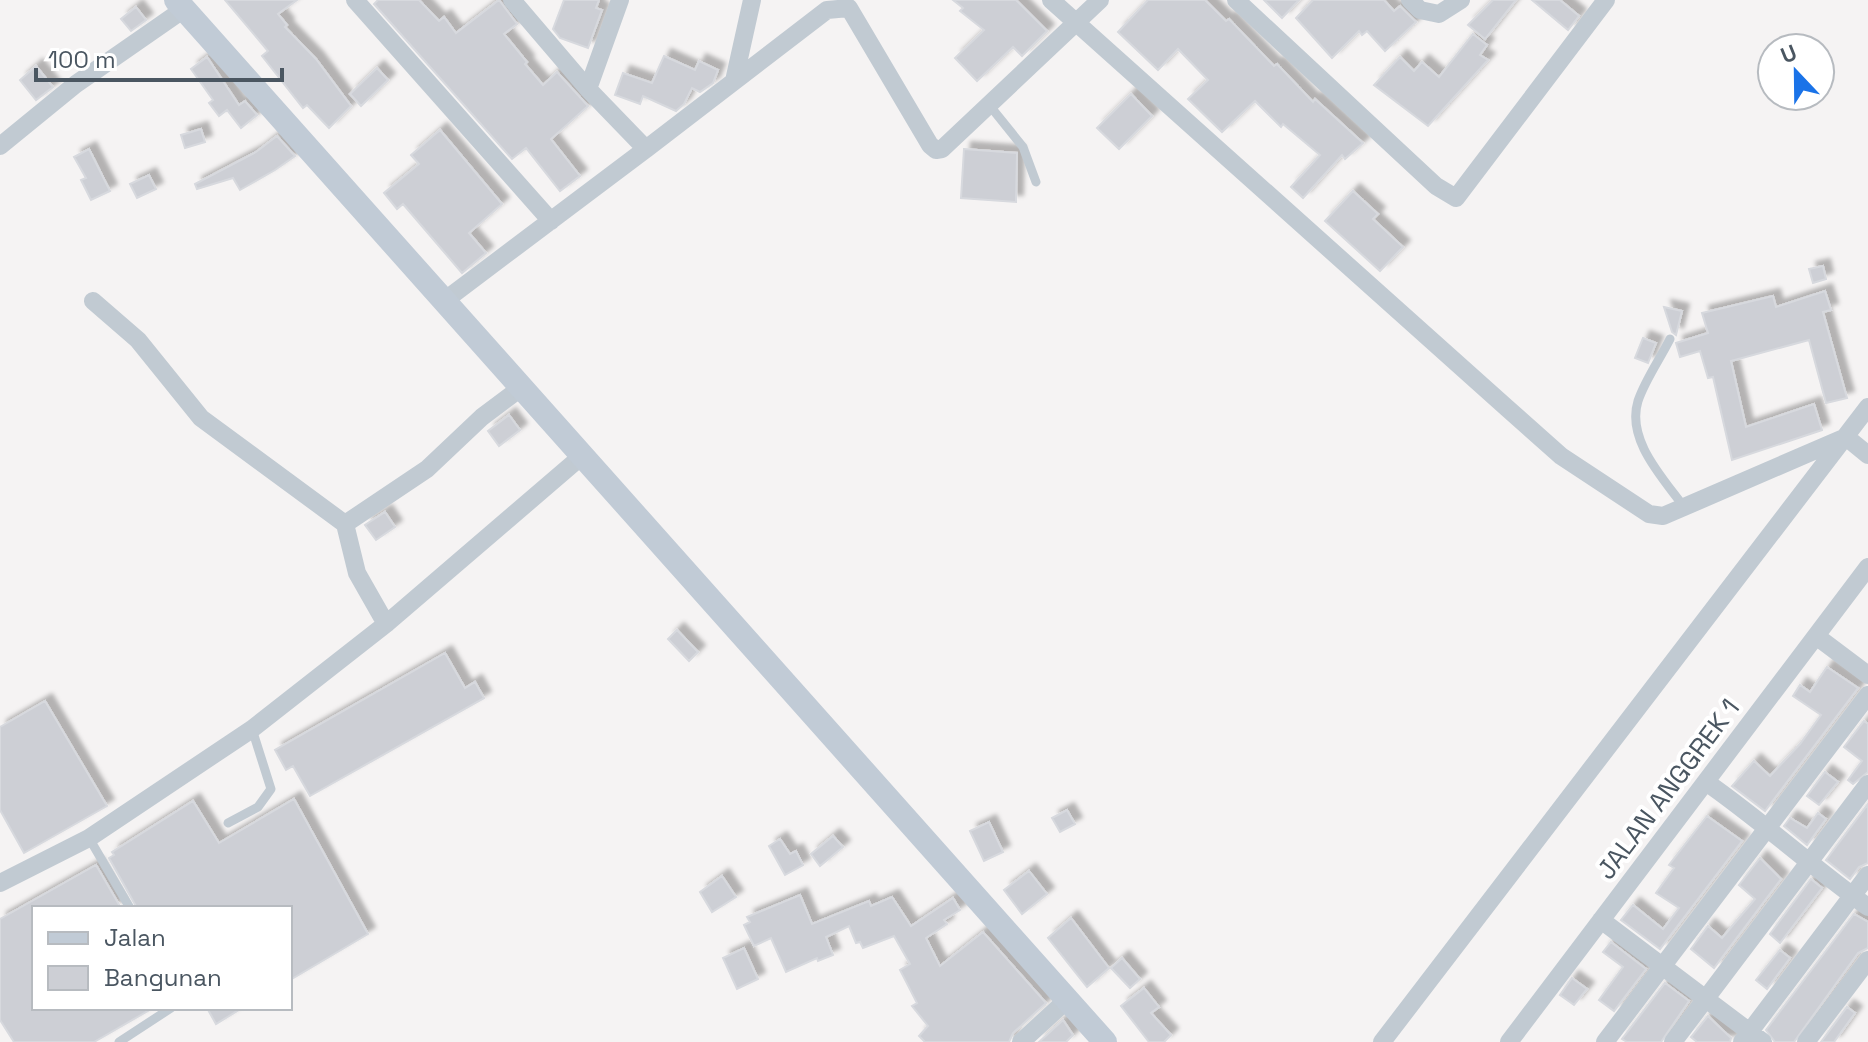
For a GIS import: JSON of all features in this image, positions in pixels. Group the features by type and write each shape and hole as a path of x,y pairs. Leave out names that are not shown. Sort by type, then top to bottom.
{"street":[{"path":"355,0 551,221"},
{"path":"512,0 588,89 646,149"},
{"path":"588,89 620,0"},
{"path":"734,81 752,0"},
{"path":"1051,0 1561,456 1649,514 1663,516 1857,446"},
{"path":"444,301 827,10 840,6 849,8 936,150 942,149 990,106 1100,0"},
{"path":"1236,0 1436,186 1456,198 1606,0"},
{"path":"1410,0 1420,10 1439,14 1461,0"},
{"path":"0,146 180,5 1105,1042"},
{"path":"93,301 138,340 201,418 345,524 357,573 386,624"},
{"path":"345,524 427,469 482,417 522,387"},
{"path":"1382,1042 1857,446 1868,407"},
{"path":"0,883 89,838 252,729 386,624 583,455"},
{"name":"JALAN ANGGREK 1","path":"1509,1042 1868,567"},
{"path":"1816,636 1868,675"},
{"path":"1605,1042 1868,695"},
{"path":"1706,782 1770,828 1810,864 1860,901"},
{"path":"1673,1042 1868,784"},
{"path":"1601,920 1664,965 1751,1039 1860,901 1868,875"},
{"path":"1806,1042 1868,960"},
{"path":"1021,1042 1068,999"}],"lane":[{"path":"990,106 1023,147 1036,182"},
{"path":"1670,339 1637,403 1637,432 1649,459 1684,507"},
{"path":"228,823 258,807 271,789 252,729"},
{"path":"89,838 129,906"},
{"path":"119,1042 168,1010"}],"building":[{"path":"225,0 297,0 278,14 287,25 285,27 316,59 351,106 329,128 307,105 303,108 262,56 268,51"},
{"path":"378,0 419,0 439,21 444,17 456,33 499,0 517,24 504,34 527,62 525,64 543,85 557,72 588,106 551,139 580,176 560,191 526,148 512,159 374,4"},
{"path":"564,0 599,0 596,8 602,10 588,48 560,38 553,29"},
{"path":"953,0 1016,0 1047,31 1022,56 1013,47 977,81 955,58 984,30 960,11 963,8"},
{"path":"1148,0 1205,0 1226,21 1229,19 1274,66 1277,64 1313,102 1315,99 1363,143 1345,159 1342,155 1303,198 1291,187 1320,155 1283,124 1281,127 1255,101 1222,132 1188,99 1208,80 1178,49 1158,70 1118,32"},
{"path":"1264,0 1299,0 1282,18"},
{"path":"1313,0 1384,0 1394,11 1400,6 1416,22 1385,51 1367,31 1362,35 1359,31 1332,58 1296,18"},
{"path":"1493,0 1516,0 1485,39 1468,25"},
{"path":"1532,0 1560,0 1579,16 1568,30"},
{"path":"136,7 146,20 131,31 121,19"},
{"path":"1473,34 1487,45 1480,55 1488,60 1428,126 1374,85 1400,57 1414,71 1422,62 1439,77"},
{"path":"664,56 695,70 699,61 718,70 713,83 700,92 692,88 684,104 676,111 643,96 640,104 615,95 623,73 652,83"},
{"path":"207,57 239,105 245,101 257,115 241,128 227,110 219,116 209,103 213,100 191,69"},
{"path":"36,66 53,87 36,100 20,80"},
{"path":"377,68 388,80 361,106 350,94"},
{"path":"1131,94 1152,116 1119,149 1097,128"},
{"path":"201,129 205,142 185,148 181,135"},
{"path":"440,130 502,204 469,233 486,253 462,273 403,204 397,209 384,193 419,164 411,155"},
{"path":"277,136 295,156 275,170 240,190 233,178 197,189 195,184 256,152"},
{"path":"89,149 110,191 91,200 81,180 86,178 74,157"},
{"path":"964,149 1017,153 1016,202 961,198"},
{"path":"149,175 156,189 137,198 130,184"},
{"path":"1353,191 1378,214 1373,219 1403,247 1380,271 1325,221"},
{"path":"1823,266 1826,279 1813,283 1809,269"},
{"path":"1825,291 1831,310 1823,312 1847,398 1826,403 1809,340 1731,361 1746,427 1814,404 1822,430 1732,460 1713,377 1708,378 1700,351 1680,357 1676,343 1708,333 1702,313 1773,296 1776,307"},
{"path":"1664,307 1682,311 1676,335 1672,332"},
{"path":"1643,338 1656,343 1648,363 1635,358"},
{"path":"509,415 520,430 499,446 488,431"},
{"path":"385,512 395,527 376,540 365,525"},
{"path":"677,630 698,652 689,661 668,639"},
{"path":"445,653 465,688 475,682 484,698 310,796 293,766 286,770 275,750"},
{"path":"1827,667 1858,688 1765,811 1732,786 1754,761 1770,776 1800,744 1821,715 1793,696 1800,685 1810,692"},
{"path":"45,701 107,806 24,853 0,810 0,727"},
{"path":"1864,721 1868,724 1868,772 1853,784 1848,780 1862,761 1844,747"},
{"path":"1825,772 1838,782 1819,805 1807,796"},
{"path":"294,799 368,934 292,979 292,906 136,906 109,858 114,855 112,852 193,801 219,843"},
{"path":"1868,804 1868,863 1859,867 1850,879 1826,860"},
{"path":"1067,810 1075,824 1060,832 1052,818"},
{"path":"1818,813 1826,819 1807,845 1784,826 1790,818 1807,828"},
{"path":"1707,816 1742,841 1660,949 1621,920 1633,905 1663,929 1679,908 1656,893 1674,868 1669,865"},
{"path":"989,822 1003,852 984,861 970,831"},
{"path":"833,836 843,847 820,866 811,854"},
{"path":"780,839 790,854 796,851 803,865 785,875 769,846"},
{"path":"1760,858 1781,879 1714,968 1691,949 1708,926 1722,938 1755,899 1739,885"},
{"path":"96,865 120,906 32,906 32,1010 150,1010 94,1042 14,1042 0,1020 0,919"},
{"path":"1029,871 1047,894 1022,914 1004,890"},
{"path":"722,876 736,897 712,912 700,892"},
{"path":"1811,879 1822,888 1780,943 1770,934"},
{"path":"800,895 812,924 869,901 871,906 892,897 911,926 953,898 960,910 944,920 947,924 926,938 940,966 983,932 1046,1003 1013,1033 1009,1042 925,1042 919,1036 928,1026 912,1006 917,1003 900,970 910,964 894,936 863,948 860,942 856,943 849,926 826,937 833,955 818,961 817,958 786,972 771,938 754,946 744,925 750,922 747,917"},
{"path":"1854,914 1868,922 1868,948 1858,953 1794,1042 1775,1042 1766,1030"},
{"path":"1071,918 1109,968 1087,987 1048,938"},
{"path":"1611,942 1646,969 1614,1011 1599,1000 1623,967 1603,952"},
{"path":"744,948 758,979 737,989 723,958"},
{"path":"1780,950 1790,958 1767,989 1756,980"},
{"path":"1122,958 1140,979 1130,988 1111,968"},
{"path":"1572,978 1587,989 1574,1005 1560,995"},
{"path":"1665,983 1689,1001 1661,1042 1627,1042 1622,1039"},
{"path":"1144,988 1159,1007 1151,1013 1171,1035 1164,1042 1149,1042 1121,1006"},
{"path":"1847,1007 1855,1013 1834,1042 1821,1042"},
{"path":"208,1010 239,1010 216,1024"},
{"path":"1708,1016 1731,1038 1730,1042 1697,1042 1691,1037"},
{"path":"1063,1020 1073,1035 1066,1042 1039,1042"}]}
